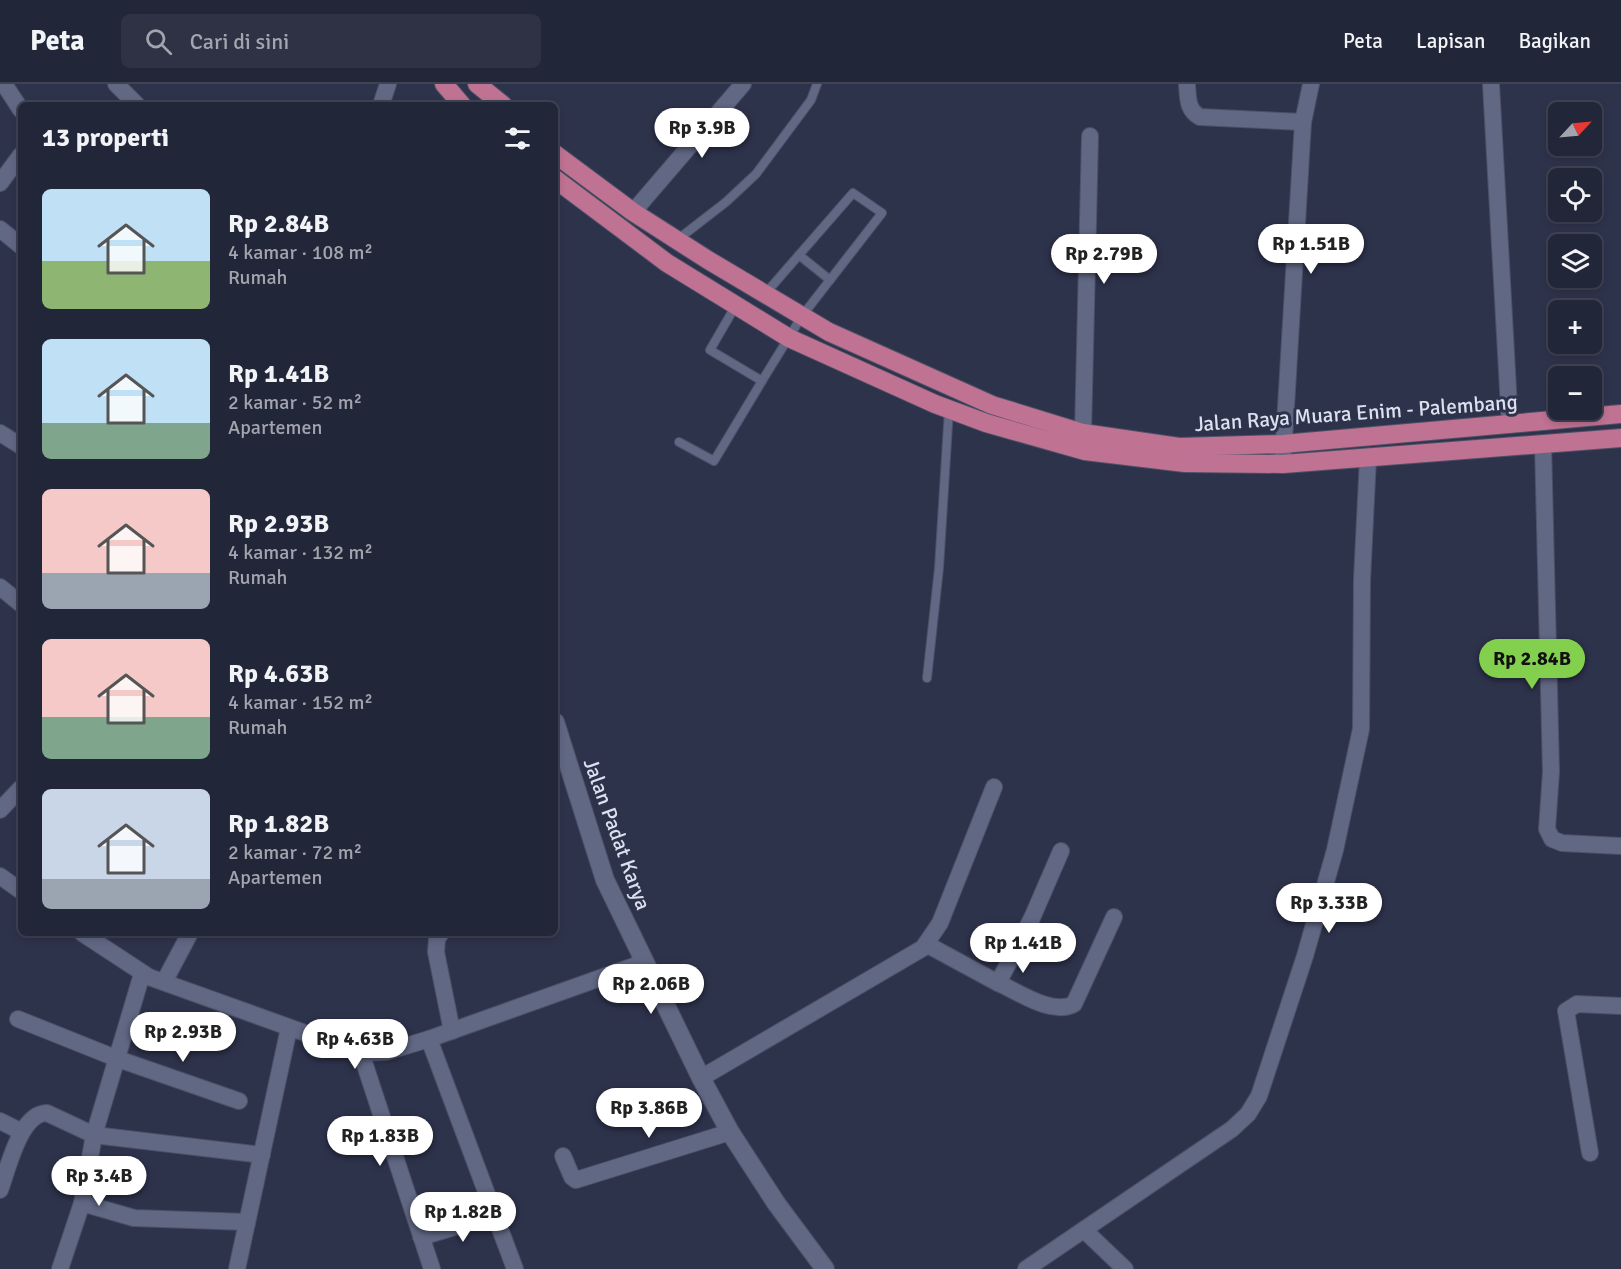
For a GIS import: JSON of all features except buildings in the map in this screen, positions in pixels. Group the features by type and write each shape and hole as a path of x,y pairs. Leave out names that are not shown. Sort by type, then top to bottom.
{"main road":[{"path":"477,84 499,102"},
{"name":"Jalan Raya Muara Enim - Palembang","path":"558,157 633,212 829,332 992,405 1083,433 1179,447 1282,444 1621,414"},
{"name":"Jalan Raya Muara Enim - Palembang","path":"558,181 667,263 789,338 949,409 986,423 1085,451 1185,463 1283,464 1621,438"}],"street":[{"path":"4,84 18,105"},
{"path":"116,84 134,102"},
{"path":"382,102 388,84"},
{"path":"633,212 743,84"},
{"path":"1187,84 1192,113 1200,117 1303,122"},
{"path":"1283,464 1282,444 1303,122 1311,84"},
{"path":"1491,84 1510,425"},
{"path":"1083,433 1090,136"},
{"path":"0,183 18,159"},
{"path":"0,229 18,244"},
{"path":"0,433 18,444"},
{"path":"1543,444 1551,772 1547,830 1552,839 1562,843 1621,846"},
{"path":"1026,1269 1232,1129 1248,1114 1270,1068 1335,850 1361,729 1362,580 1368,458"},
{"path":"0,587 18,602"},
{"name":"Jalan Padat Karya","path":"558,736 605,880 701,1078 730,1132 776,1203 825,1269"},
{"path":"701,1078 918,952 940,922 994,787"},
{"path":"0,810 18,791"},
{"path":"998,983 1032,918 1061,851"},
{"path":"0,876 18,889"},
{"path":"926,944 998,983 1054,1008 1067,1008 1074,1004 1114,917"},
{"path":"86,936 142,974 361,1053 386,1052 429,1039 645,962"},
{"path":"164,982 188,936"},
{"path":"439,936 436,952 452,1031"},
{"path":"60,1269 82,1203 94,1135 142,974"},
{"path":"1590,1153 1566,1011 1577,1004 1621,1006"},
{"path":"18,1019 118,1059 239,1101"},
{"path":"237,1269 289,1028"},
{"path":"429,1039 515,1269"},
{"path":"361,1053 432,1269"},
{"path":"0,1190 22,1132 35,1116 47,1113 94,1135 262,1155"},
{"path":"0,1121 22,1132"},
{"path":"563,1156 572,1177 576,1180 730,1132"},
{"path":"82,1203 134,1218 247,1222"},
{"path":"422,1238 495,1215"},
{"path":"1084,1230 1125,1269"}],"lane":[{"path":"677,240 726,202 756,174 811,100 817,84"},
{"path":"679,442 714,461 802,316 882,213 853,193 765,294"},
{"path":"799,255 830,280"},
{"path":"736,305 710,350 762,381"},
{"path":"927,678 939,568 949,409"}]}
